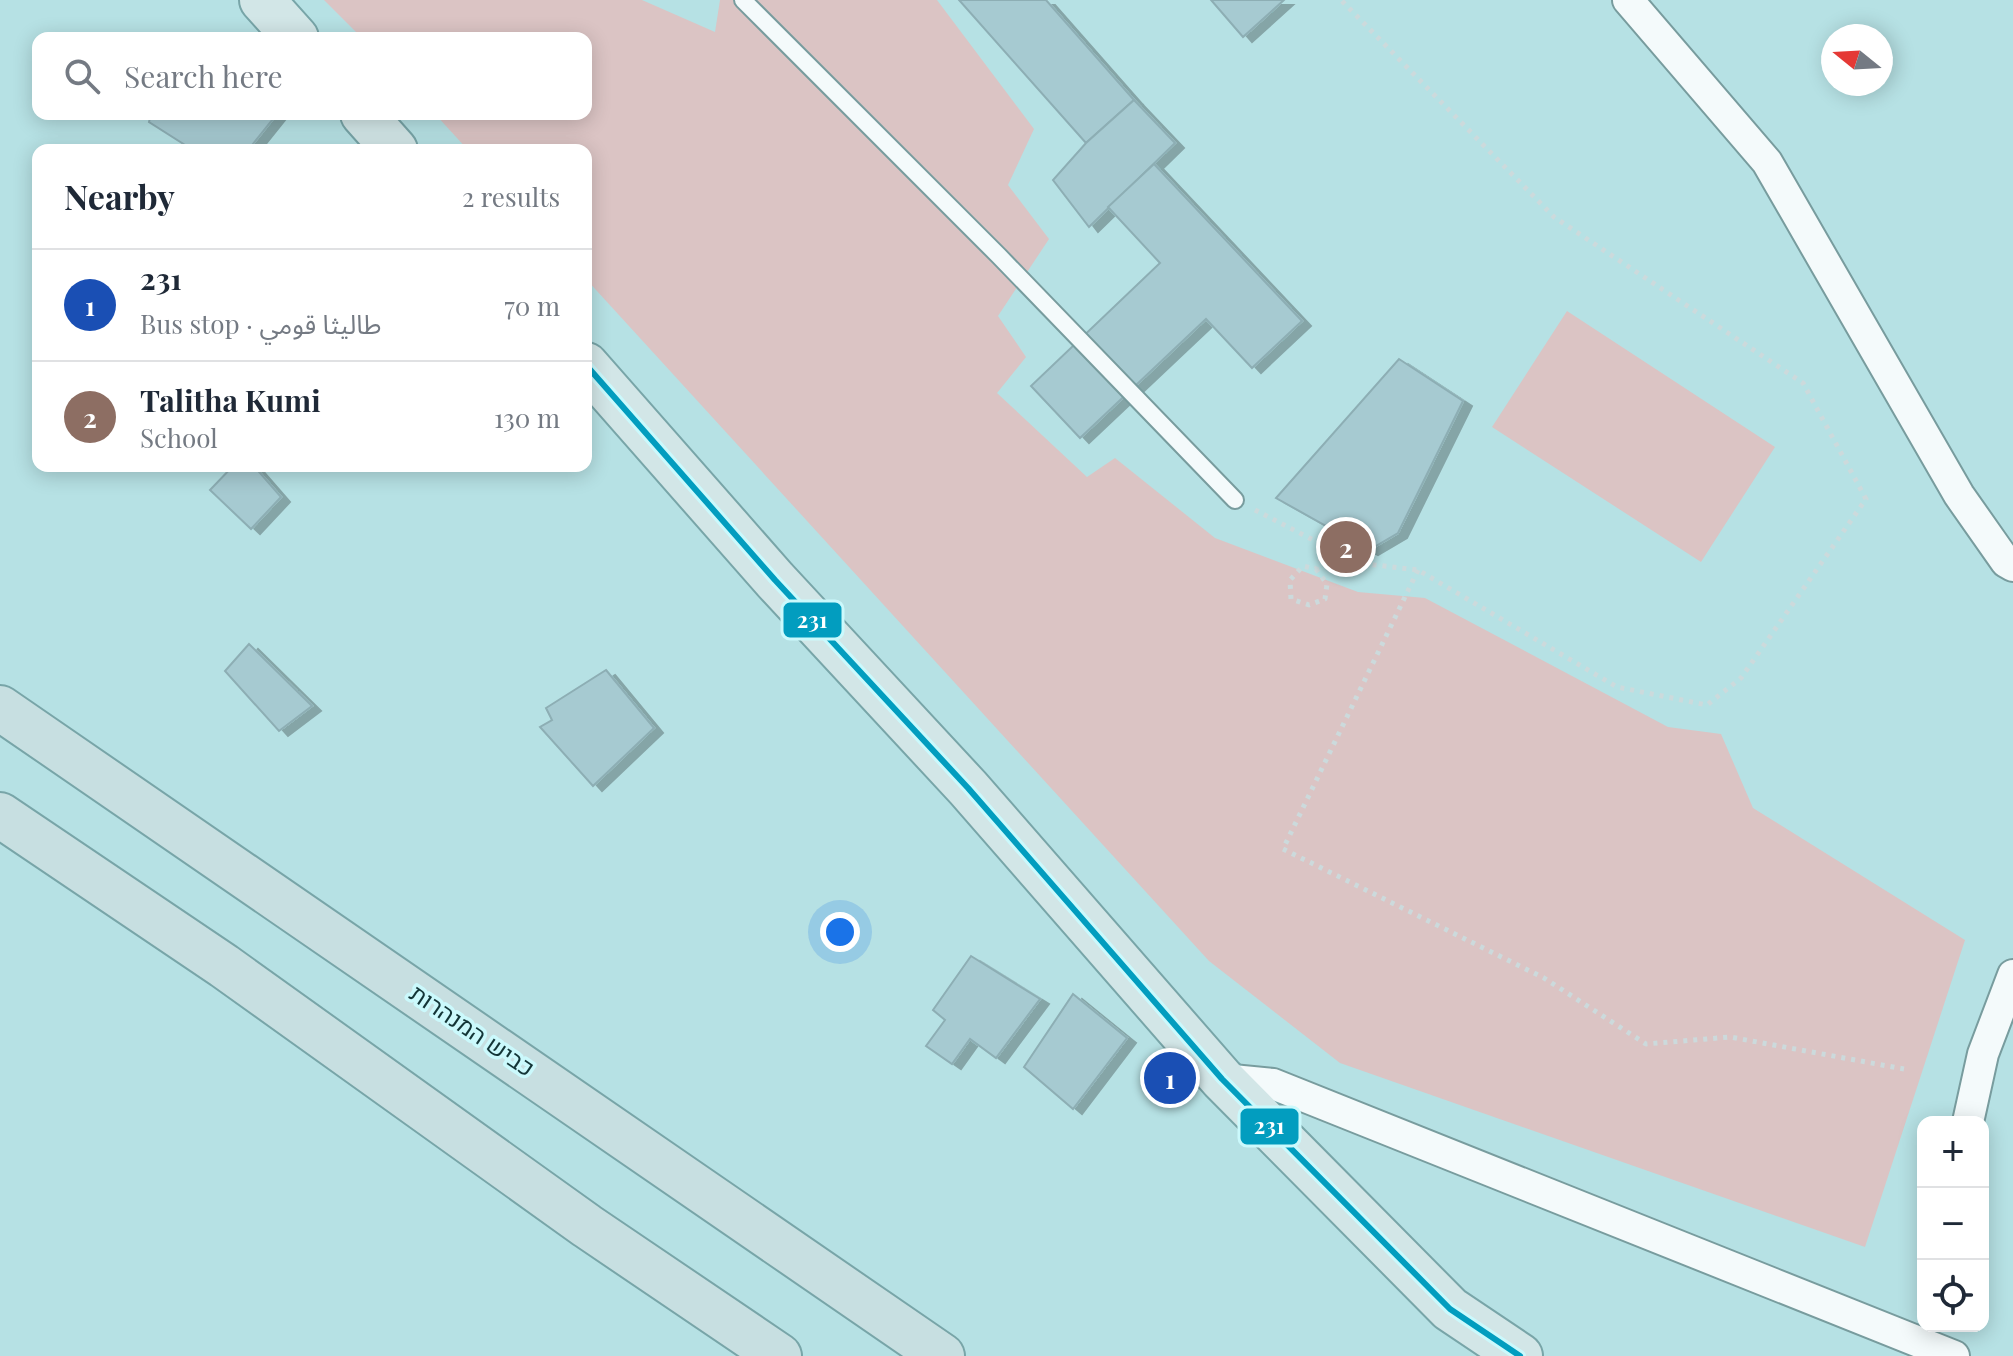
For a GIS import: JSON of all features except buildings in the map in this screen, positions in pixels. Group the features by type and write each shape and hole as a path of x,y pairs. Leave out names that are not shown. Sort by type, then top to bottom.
{"highway":[{"name":"כביש המנהרות","path":"0,708 942,1356"},
{"path":"0,815 224,966 587,1226 779,1356"}],"main road":[{"path":"262,0 291,32"},
{"path":"368,120 390,144"},
{"path":"592,372 775,580 968,788 1222,1079 1450,1309 1520,1356"}],"street":[{"path":"1628,0 1767,162 1959,495 2006,562 2013,566"},
{"path":"1969,1116 1983,1054 2013,975"},
{"path":"1222,1079 1273,1084 1925,1335 1954,1356"}],"lane":[{"path":"743,0 988,244 1235,500"}],"path":[{"path":"1235,500 1367,564 1418,570 1617,687 1707,705 1741,678 1866,499 1803,383 1554,217 1341,0"},
{"path":"1316,569 1327,547"},
{"path":"1303,566 1316,569 1327,584 1325,599 1309,605 1291,599 1290,580 1303,566"},
{"path":"1418,570 1283,849 1544,978 1646,1044 1730,1037 1904,1069"}],"shaded area":[{"path":"324,0 642,0 715,32 720,0 937,0 1034,129 1008,185 1049,239 998,316 1026,357 997,393 1087,477 1115,458 1215,538 1358,592 1425,598 1668,727 1721,734 1753,808 1965,940 1865,1247 1340,1063 1209,961 592,286 592,144 462,144 440,120 592,120 592,32 356,32"},
{"path":"1567,311 1775,447 1701,562 1492,427"}],"transit line":[{"name":"231","path":"592,372 775,580 968,788 1222,1079 1450,1309 1520,1356"}],"place":[{"name":"Talitha Kumi","path":"1346,547"},
{"name":"231","path":"1170,1078"}]}
